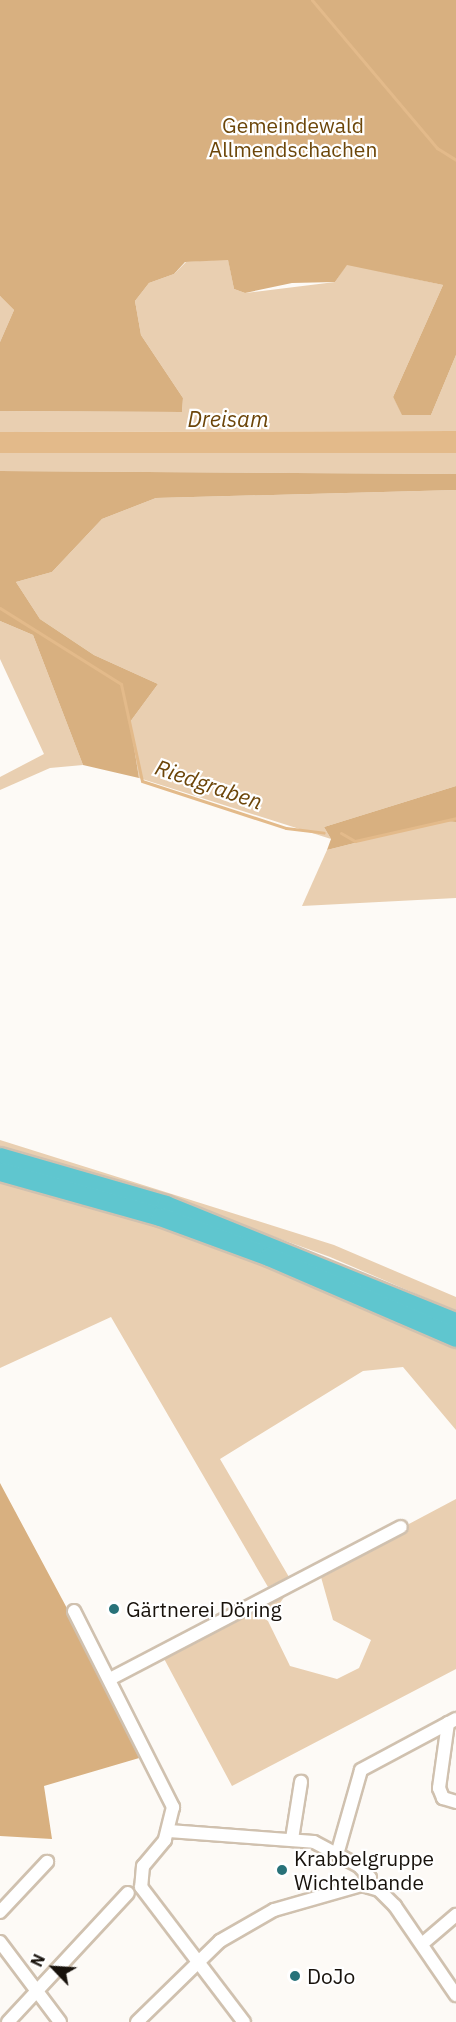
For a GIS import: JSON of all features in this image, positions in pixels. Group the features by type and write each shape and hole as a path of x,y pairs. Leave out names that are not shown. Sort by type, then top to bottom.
{"highway":[{"path":"0,1157 166,1205 456,1322"},
{"path":"0,1172 160,1217 269,1257 456,1338"}],"street":[{"path":"110,1678 401,1527"},
{"path":"74,1611 169,1793 173,1807 169,1831 143,1866 141,1887 244,2022"},
{"path":"452,1721 439,1788 442,1798 456,1802"},
{"path":"338,1851 361,1770 452,1721"},
{"path":"292,1839 301,1782"},
{"path":"169,1831 292,1839 338,1851 362,1868 370,1887"},
{"path":"0,1912 47,1862"},
{"path":"137,2022 196,1961 274,1910 352,1887 370,1887 387,1897 456,1995"},
{"path":"8,2022 128,1893"},
{"path":"422,1944 456,1915"},
{"path":"0,1942 60,2022"}],"shaded area":[{"path":"228,259 234,289 245,293 335,282 347,264 443,285 393,397 403,415 431,415 456,355 456,431 0,432 0,411 182,412 183,398 141,335 135,301 149,283 174,274 186,262"},
{"path":"0,296 14,310 0,342"},
{"name":"Dreisam","path":"456,431 456,453 0,453 0,432"},
{"path":"0,453 456,453 456,474 0,471"},
{"path":"456,490 456,786 324,827 331,839 139,778 130,722 158,684 94,655 40,619 16,582 52,572 102,519 156,498"},
{"path":"0,621 33,635 83,765 50,768 0,790 0,777 44,754 0,659"},
{"path":"442,821 456,822 456,898 302,906 327,850"},
{"path":"0,1140 334,1245 456,1297 456,1311 330,1257 211,1214 0,1151"},
{"path":"0,1178 119,1211 254,1258 456,1345 456,1430 403,1367 363,1371 220,1459 289,1577 268,1587 111,1317 0,1368"},
{"path":"456,1499 456,1669 232,1786 161,1653 251,1610 268,1621 290,1666 337,1679 359,1668 371,1640 333,1620 321,1577 287,1593 273,1613 260,1603"}],"green space":[{"name":"Gemeindewald Allmendschachen","path":"0,0 456,0 456,355 431,415 402,415 393,397 443,285 347,265 335,282 292,283 245,293 234,289 228,260 185,262 174,274 149,283 135,301 141,335 183,398 182,412 0,411 0,342 14,310 0,296"},
{"path":"0,471 456,474 456,490 156,498 102,519 52,572 16,582 40,619 94,655 158,684 130,722 139,778 83,765 33,635 0,621"},
{"path":"456,786 456,822 442,821 327,850 331,839 324,827"},
{"path":"0,1483 146,1756 44,1786 52,1839 0,1836"}],"waterway":[{"path":"312,0 437,148 456,160"},
{"name":"Riedgraben","path":"0,608 121,684 142,781 286,828 324,833"},
{"name":"Riedgraben","path":"341,833 355,841 456,818"}],"place":[{"name":"Gärtnerei Döring","path":"114,1609"},
{"name":"Krabbelgruppe Wichtelbande","path":"282,1870"},
{"name":"DoJo","path":"295,1976"}]}
